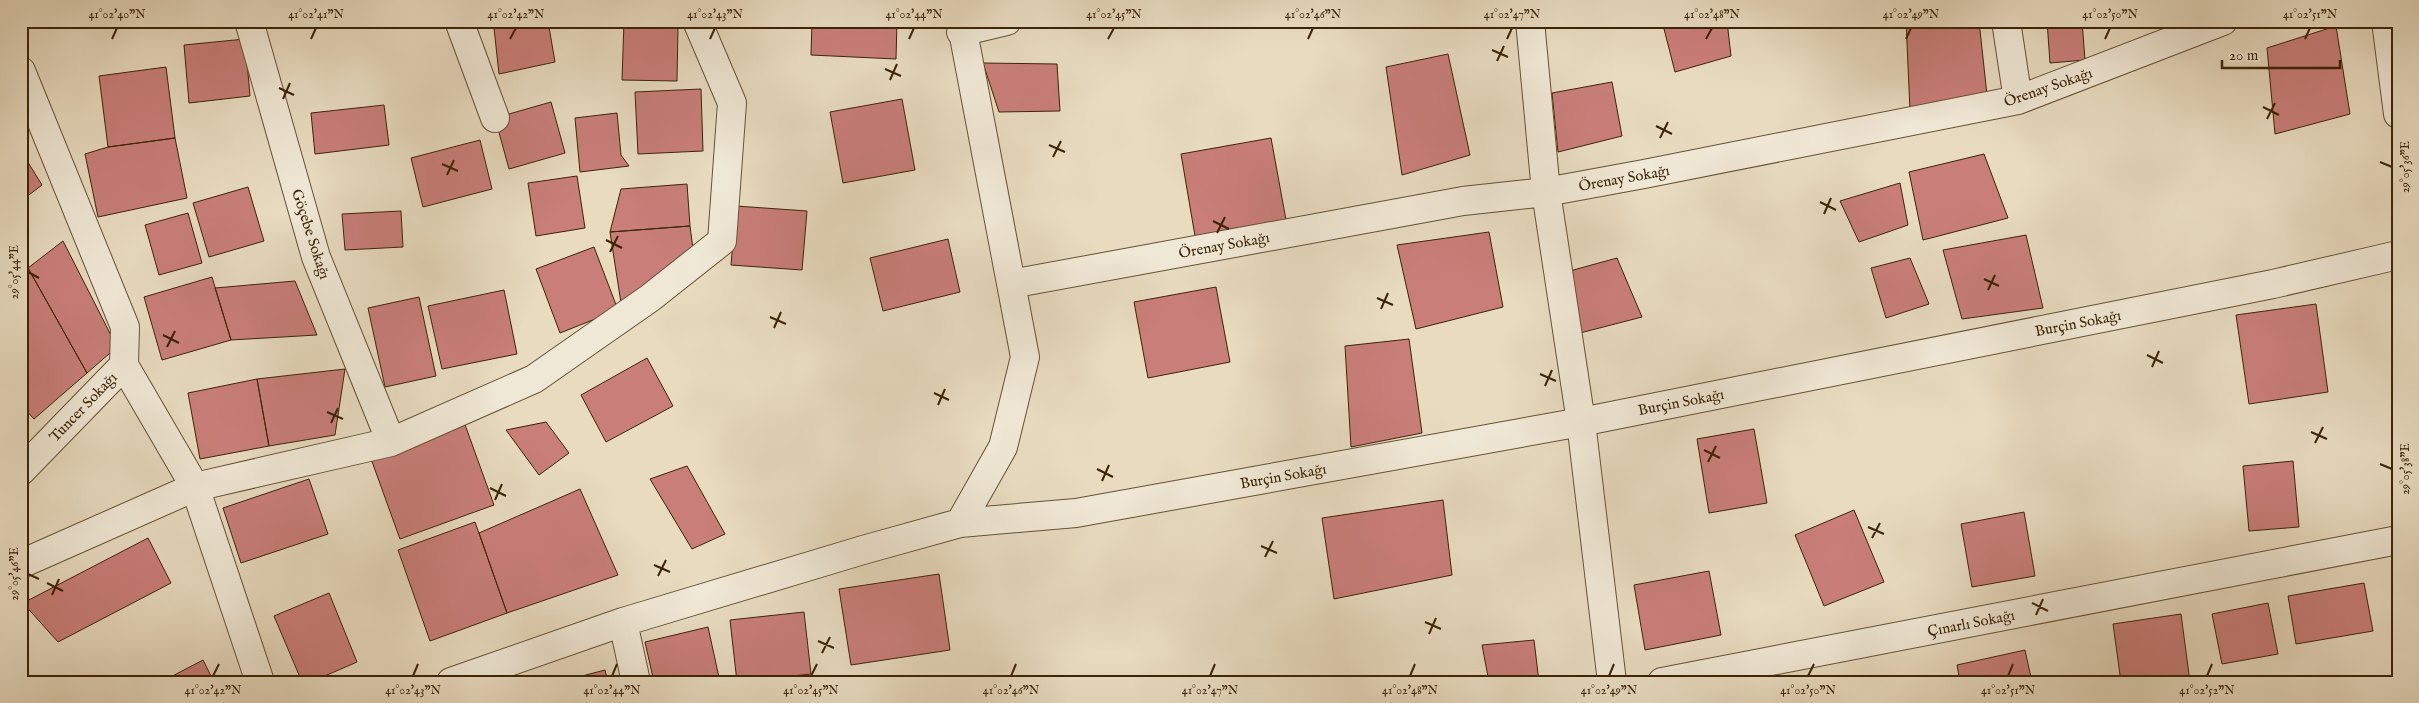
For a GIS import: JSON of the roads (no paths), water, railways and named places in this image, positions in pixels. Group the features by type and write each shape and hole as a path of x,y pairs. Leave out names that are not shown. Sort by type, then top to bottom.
{"street":[{"name":"Göçebe Sokağı","path":"249,21 316,257 390,442"},
{"path":"460,21 495,118"},
{"path":"21,564 195,488 390,442 534,379 650,298 722,241 732,103 697,21"},
{"path":"960,523 1003,447 1025,357 961,27 1007,21"},
{"path":"1530,21 1546,192 1581,422 1612,682"},
{"path":"2006,21 2018,100"},
{"name":"Örenay Sokağı","path":"1011,284 1463,201 1546,192 2018,100 2223,21"},
{"path":"2386,21 2398,114"},
{"path":"21,71 126,327 124,365 195,488 260,682"},
{"name":"Burçin Sokağı","path":"451,682 623,622 960,523 1076,513 1581,422 2273,284 2398,255"},
{"name":"Tuncer Sokağı","path":"21,471 124,365"},
{"name":"Çınarlı Sokağı","path":"1662,682 1753,674 2398,540"},
{"path":"623,622 636,682"}]}
